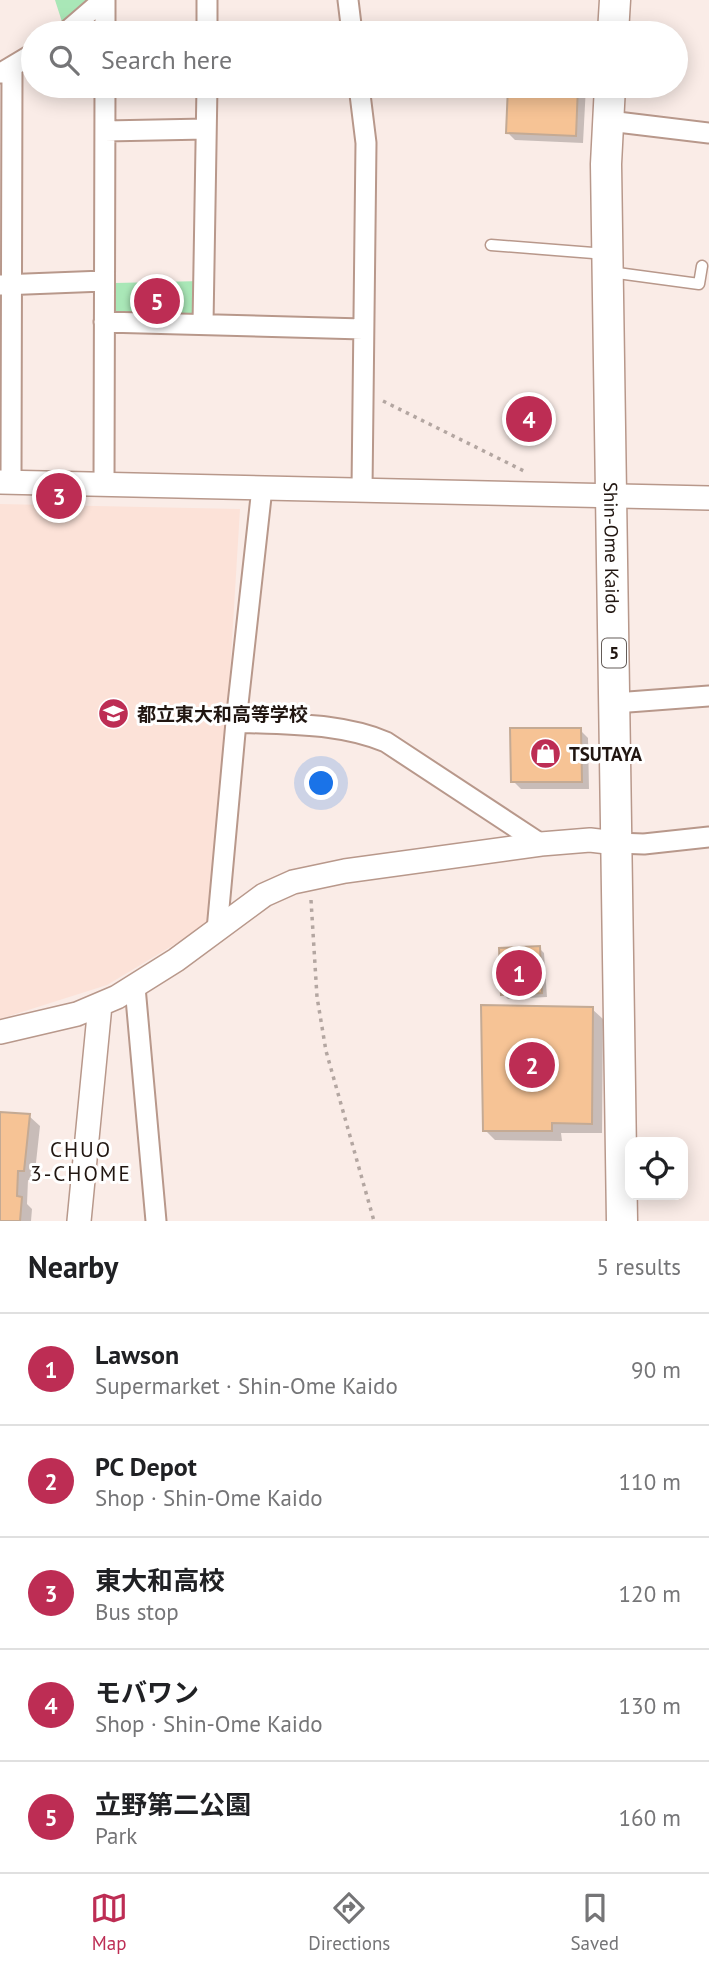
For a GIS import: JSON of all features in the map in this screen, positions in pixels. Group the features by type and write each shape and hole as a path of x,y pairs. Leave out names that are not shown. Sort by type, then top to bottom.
{"main road":[{"path":"614,21 615,0"},
{"name":"Shin-Ome Kaido","path":"610,98 606,164 607,263 622,1221"}],"street":[{"path":"79,21 104,0"},
{"path":"104,0 105,21"},
{"path":"207,0 207,21"},
{"path":"348,0 351,21"},
{"path":"21,62 6,71 6,482 709,498"},
{"path":"104,484 105,98"},
{"path":"203,324 207,98"},
{"path":"360,98 366,142 362,489"},
{"path":"609,121 709,133"},
{"path":"105,131 206,129"},
{"path":"6,284 104,281"},
{"path":"104,322 363,329"},
{"path":"217,930 236,722 262,488"},
{"path":"615,703 709,696"},
{"path":"236,722 335,727 368,734 386,742 541,844"},
{"path":"0,1032 57,1019 100,1005 135,987 264,895 310,877 541,844 590,840 643,844 709,837"},
{"path":"135,987 156,1221"},
{"path":"79,1221 100,1005"}],"lane":[{"path":"491,245 607,263 699,284 702,266"}],"path":[{"path":"363,391 523,471"},
{"path":"310,877 317,997 326,1051 374,1221"}],"shaded area":[{"name":"都立東大和高等学校","path":"0,504 240,509 215,920 107,985 0,1019"}],"green space":[{"path":"55,0 89,0 67,21 62,21"},
{"path":"202,281 200,321 113,320 115,283"}],"building":[{"path":"507,98 578,98 576,136 506,133"},
{"path":"510,728 581,728 582,782 511,782"},
{"path":"540,946 542,993 501,995 499,948"},
{"path":"481,1005 593,1007 592,1124 552,1123 552,1131 483,1131"},
{"path":"0,1112 30,1114 24,1171 18,1171 17,1196 22,1197 20,1221 0,1221"}],"place":[{"name":"立野第二公園","path":"157,301"},
{"name":"モバワン","path":"529,419"},
{"name":"東大和高校","path":"59,496"},
{"name":"都立東大和高等学校","path":"114,714"},
{"name":"TSUTAYA","path":"546,754"},
{"name":"Lawson","path":"519,973"},
{"name":"PC Depot","path":"532,1065"}],"district":[{"name":"CHUO 3-CHOME","path":"81,1162"}]}
